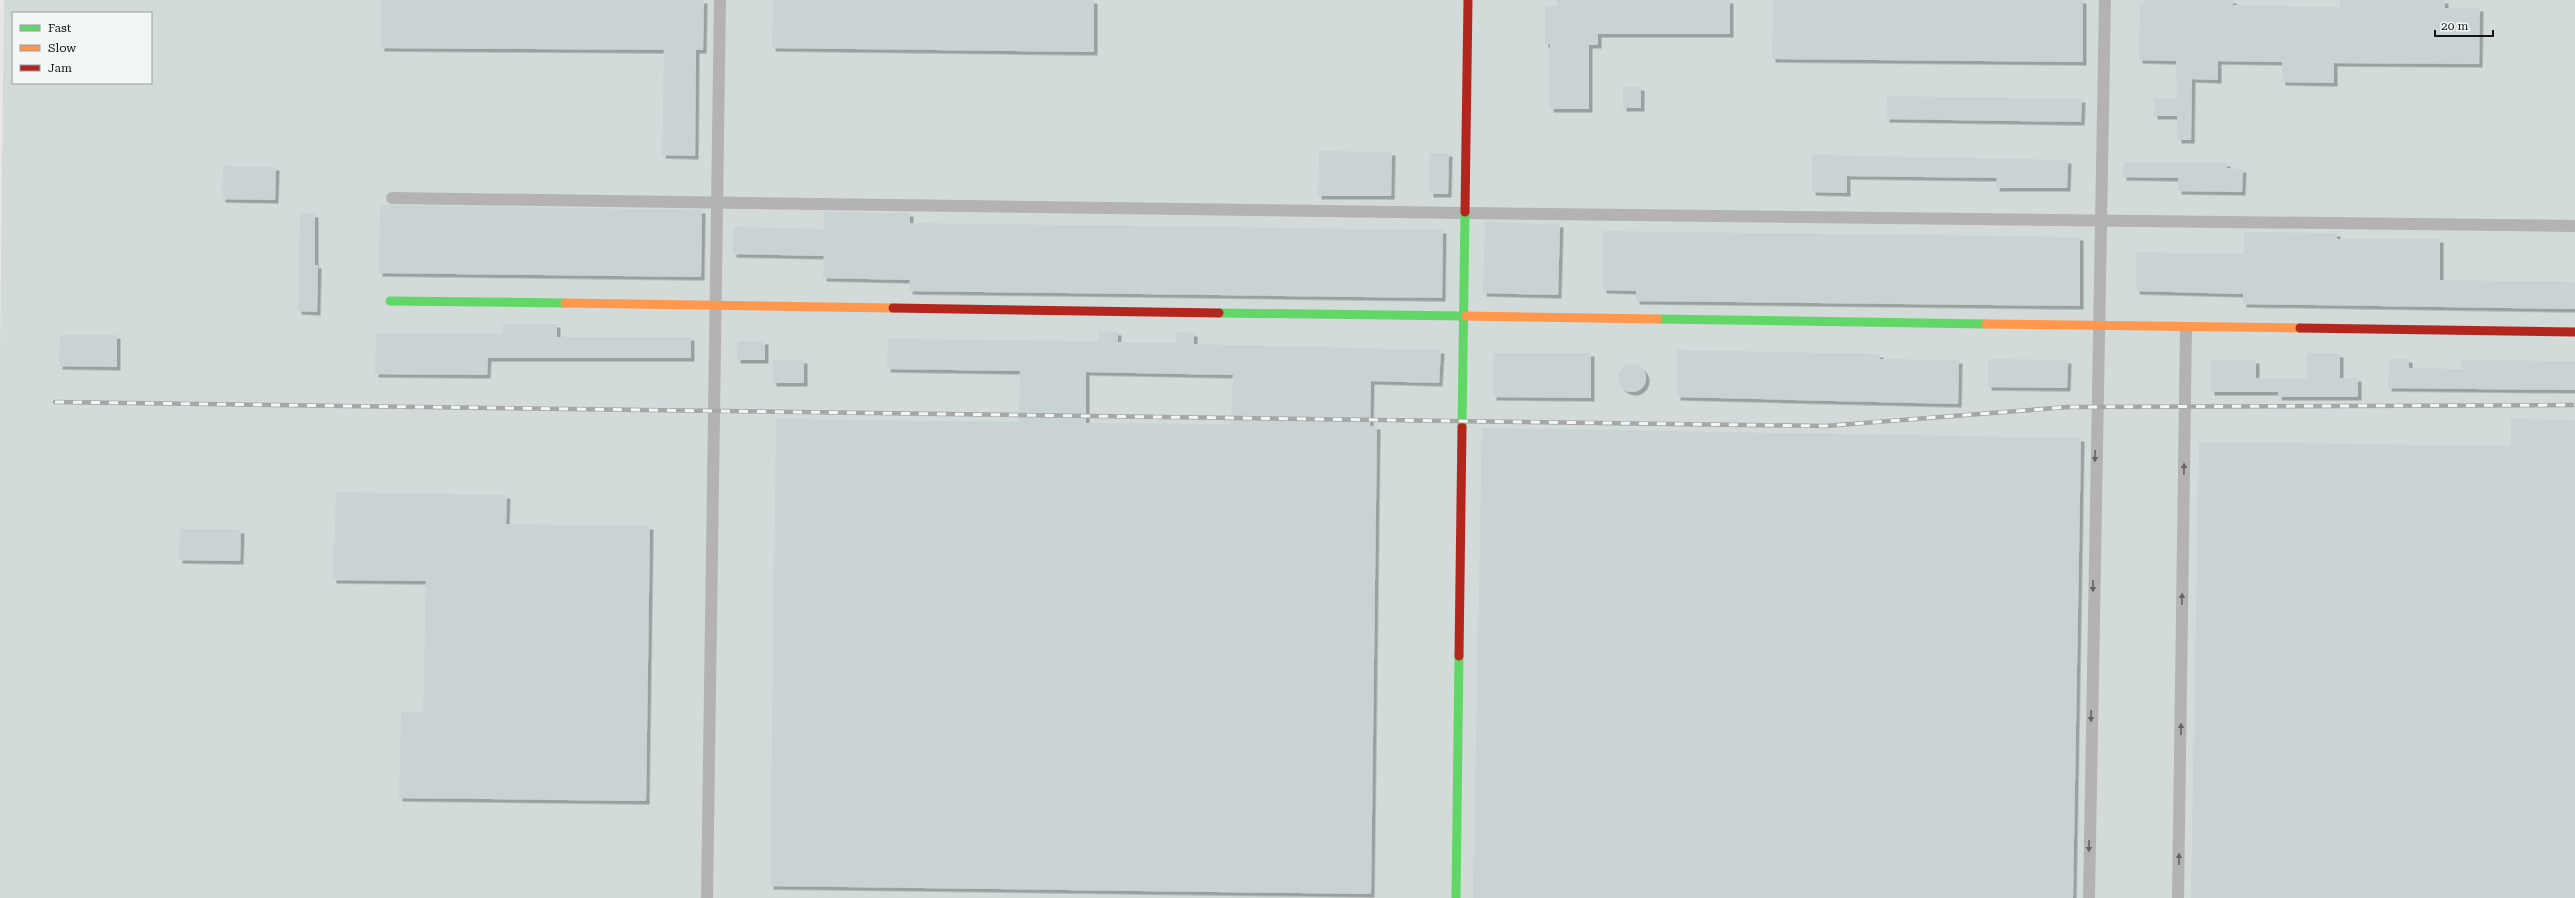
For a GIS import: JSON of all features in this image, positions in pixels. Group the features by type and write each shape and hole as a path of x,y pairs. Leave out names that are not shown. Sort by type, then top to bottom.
{"street":[{"path":"1456,898 1462,317 1468,0"},
{"path":"390,301 2186,328 2575,332"}],"lane":[{"path":"707,898 720,0"},
{"path":"2088,898 2104,0"},
{"path":"392,198 1464,214 2575,226"},
{"path":"2178,898 2186,328"}],"shaded area":[{"path":"4,0 2575,0 2575,898 0,898 0,354"}],"building":[{"path":"381,0 704,0 703,50 696,50 695,156 662,155 664,50 381,48"},
{"path":"773,0 1094,0 1094,52 772,48"},
{"path":"1557,0 1730,0 1730,34 1598,34 1598,45 1589,45 1589,109 1550,109 1550,44 1545,44 1545,6 1557,6"},
{"path":"1773,0 2083,0 2083,62 1772,59"},
{"path":"2144,0 2233,0 2233,5 2340,7 2340,0 2445,0 2445,8 2480,8 2479,64 2334,63 2334,83 2282,82 2282,62 2218,61 2218,80 2192,79 2191,140 2178,140 2177,116 2154,116 2154,98 2177,98 2176,61 2139,60 2140,4 2144,4"},
{"path":"1623,87 1641,87 1641,108 1623,108"},
{"path":"1887,96 2082,99 2081,122 1886,119"},
{"path":"1319,151 1392,152 1391,196 1318,196"},
{"path":"1430,153 1449,153 1448,194 1430,194"},
{"path":"1812,155 2068,160 2067,188 1996,188 1997,178 1847,176 1847,193 1812,192"},
{"path":"2124,162 2227,163 2227,168 2243,169 2242,192 2178,191 2178,178 2123,177"},
{"path":"223,166 276,167 275,200 222,199"},
{"path":"380,205 702,210 701,277 379,273"},
{"path":"824,212 910,213 910,223 1443,230 1442,298 909,291 910,280 823,278 824,256 733,254 734,227 824,229"},
{"path":"300,213 315,214 315,265 318,265 317,312 298,311"},
{"path":"1485,222 1560,224 1558,295 1483,293"},
{"path":"1603,231 2080,237 2080,306 1636,301 1636,291 1603,290"},
{"path":"2244,232 2337,233 2337,239 2440,239 2440,280 2575,282 2575,309 2243,304 2243,294 2136,291 2136,252 2244,254"},
{"path":"503,324 557,324 557,337 691,337 691,358 488,358 487,375 375,374 376,333 503,334"},
{"path":"1099,331 1118,332 1118,342 1176,343 1176,332 1194,333 1194,344 1441,350 1439,383 1371,381 1370,426 1377,426 1371,894 770,886 776,419 1019,422 1020,371 887,369 888,339 1099,341","holes":["1086,372 1233,375 1231,424 1086,423"]},
{"path":"60,335 117,335 117,367 59,366"},
{"path":"738,341 765,341 765,360 737,360"},
{"path":"1677,350 1880,354 1880,359 1959,360 1958,404 1677,397"},
{"path":"1494,353 1591,353 1591,398 1493,397"},
{"path":"2307,353 2340,354 2340,378 2358,378 2358,397 2278,397 2278,392 2211,392 2211,360 2256,360 2256,378 2307,378"},
{"path":"1988,359 2068,360 2067,388 1988,387"},
{"path":"2389,359 2409,359 2409,368 2462,369 2462,360 2575,361 2575,390 2388,388"},
{"path":"773,360 804,360 804,383 773,383"},
{"path":"1632,364 1642,368 1646,378 1642,388 1632,392 1622,388 1618,378 1622,368"},
{"path":"2511,419 2575,420 2575,898 2191,898 2199,442 2511,446"},
{"path":"1482,428 2081,438 2073,898 1473,898"},
{"path":"336,492 507,495 506,524 650,526 646,801 399,798 401,712 423,712 426,581 333,580"},
{"path":"180,529 241,530 240,561 179,560"}],"railway":[{"path":"55,402 1825,426 2068,407 2575,405"}],"traffic: fast":[{"path":"1462,427 1465,212"},
{"path":"390,301 565,303"},
{"path":"1219,313 1466,316"},
{"path":"1658,319 1986,324"},
{"path":"1456,898 1459,656"}],"traffic: slow":[{"path":"565,303 893,308"},
{"path":"1466,316 1658,319"},
{"path":"1986,324 2300,328"}],"traffic: jam":[{"path":"1465,212 1468,0"},
{"path":"893,308 1219,313"},
{"path":"2300,328 2575,332"},
{"path":"1459,656 1462,427"}]}
